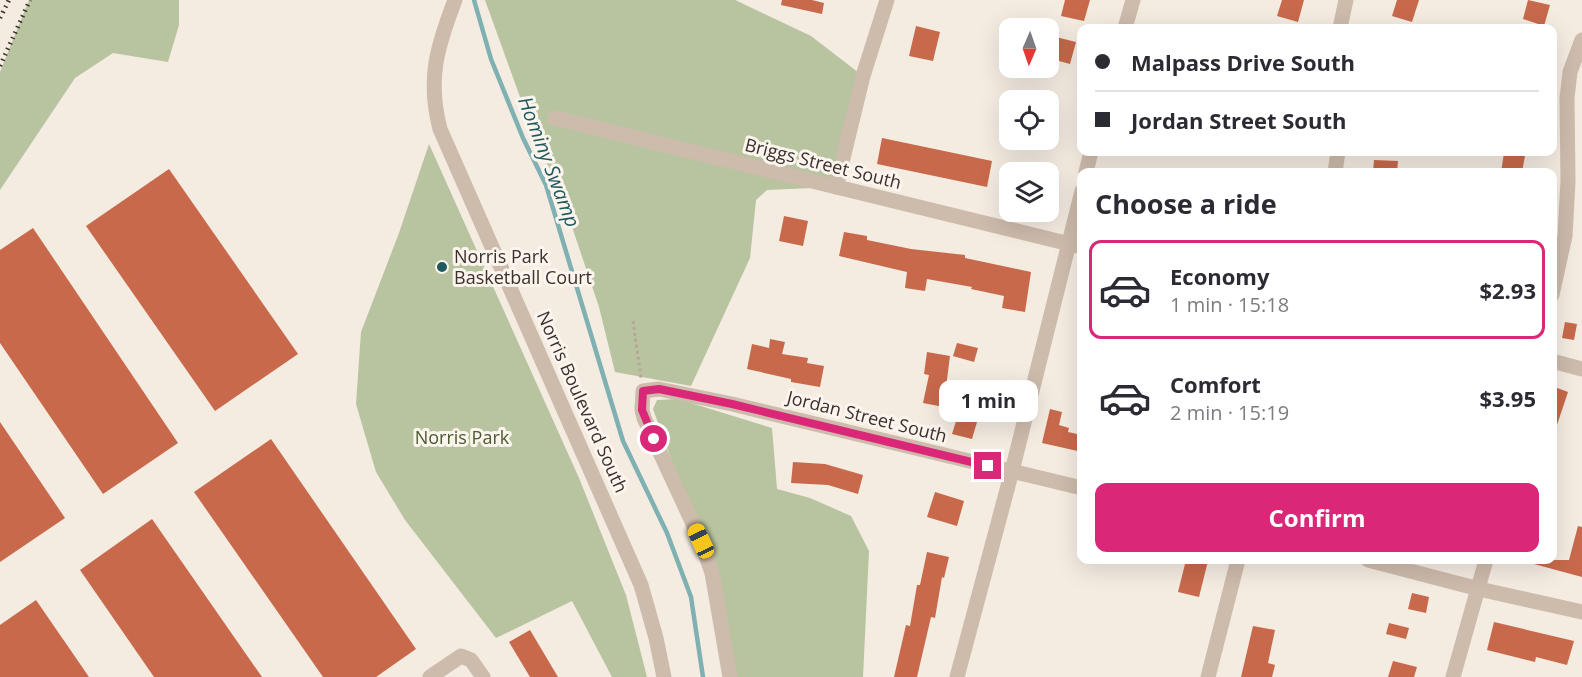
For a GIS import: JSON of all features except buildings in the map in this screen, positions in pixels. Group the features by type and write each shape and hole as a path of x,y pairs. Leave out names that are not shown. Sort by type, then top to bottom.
{"street":[{"name":"Norris Boulevard South","path":"455,0 436,55 433,82 440,129 641,585 664,677"},
{"path":"836,187 863,76 887,0"},
{"path":"1126,24 1133,0"},
{"path":"1340,24 1346,0"},
{"path":"1557,272 1565,236 1568,181 1567,98 1570,72 1582,40"},
{"name":"Briggs Street South","path":"555,118 1075,245"},
{"path":"957,677 1075,245 1077,230"},
{"path":"1557,362 1582,369"},
{"name":"Jordan Street South","path":"643,391 659,389 732,404 1077,487"},
{"path":"643,391 644,418 701,541 712,573 730,677"},
{"path":"1208,677 1237,564"},
{"path":"1383,564 1479,589 1582,612"},
{"path":"1453,677 1485,564"},
{"path":"430,677 461,656 471,660 483,677"}],"path":[{"path":"633,321 643,391"}],"green space":[{"path":"29,0 179,0 179,25 168,62 113,53 75,78 0,190 0,72"},
{"path":"485,0 735,0 811,36 863,76 836,187 767,190 756,200 750,258 691,386 615,372 599,307 565,206 528,119"},
{"name":"Norris Park","path":"429,144 579,478 626,595 647,677 612,677 572,601 496,638 405,520 376,472 356,404 361,332 399,233"},
{"path":"678,399 772,428 777,489 810,498 851,516 869,551 863,677 730,677 709,565 653,409 657,400"}],"waterway":[{"name":"Hominy Swamp","path":"474,0 491,59 523,138 546,185 623,441 667,533 691,597 703,677"}],"railway":[{"path":"0,18 9,0"},
{"path":"0,66 30,0"}],"place":[{"name":"Norris Park Basketball Court","path":"442,267"}],"route":[{"path":"654,439 642,410 643,391 659,389 732,404 988,466"}]}
